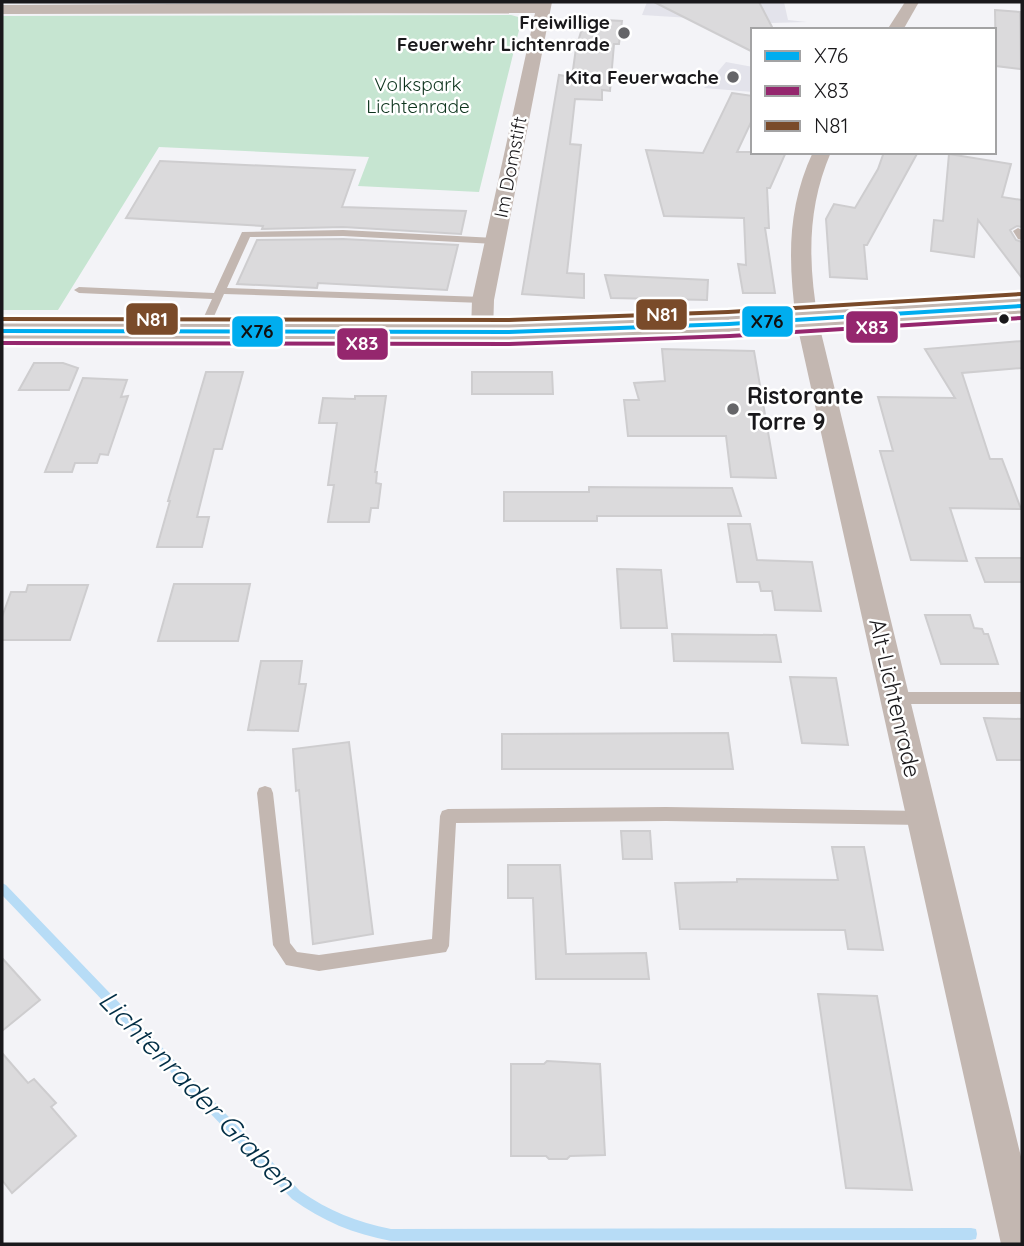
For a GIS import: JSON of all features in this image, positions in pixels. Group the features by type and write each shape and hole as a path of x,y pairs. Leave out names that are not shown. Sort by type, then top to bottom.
{"street":[{"path":"896,28 912,2"},
{"path":"2,9 544,5"},
{"name":"Im Domstift","path":"482,332 483,300 544,5"},
{"name":"Alt-Lichtenrade","path":"821,154 805,189 800,222 801,286 807,320 1022,1244"},
{"path":"2,331 482,332 807,320 1022,306"}],"lane":[{"path":"202,332 246,234 343,233 495,241"},
{"path":"79,290 308,296 334,292 483,300"},
{"path":"895,698 1022,698"},
{"path":"265,793 282,945 292,959 319,963 440,946 448,816 666,814 922,818"}],"shaded area":[{"path":"647,2 784,2 788,20 807,22 772,23 642,15"},
{"name":"Kita Feuerwache","path":"726,62 751,67 751,92 704,88"}],"green space":[{"name":"Volkspark Lichtenrade","path":"511,15 522,18 479,192 358,186 369,157 159,147 58,310 2,310 2,16"}],"building":[{"path":"654,2 759,2 772,28 751,28 751,51"},
{"path":"995,10 1020,12 1021,69 996,66"},
{"path":"585,19 622,21 619,44 614,44 610,91 602,90 602,100 575,99 570,144 581,145 567,273 584,274 584,298 522,294 559,75 572,77 576,48"},
{"path":"732,93 751,96 751,122 737,152 785,154 770,188 767,188 769,228 765,228 775,293 743,293 738,264 746,265 744,218 664,216 646,150 703,153"},
{"path":"883,154 917,154 867,245 864,245 867,279 830,277 826,219 834,204 855,208 878,169"},
{"path":"949,154 1011,164 1002,197 1022,200 1022,227 1017,226 1010,230 1016,240 1022,242 1022,278 978,220 974,257 931,251 934,220 943,221"},
{"path":"160,161 355,170 342,207 466,211 461,234 343,227 262,229 263,226 126,218"},
{"path":"343,239 458,245 447,290 318,283 317,288 237,284 257,240"},
{"path":"605,275 708,280 707,300 611,298"},
{"path":"1022,341 1022,368 962,373 990,459 1002,459 1021,509 950,508 967,561 911,560 880,451 893,451 878,397 955,398 925,349"},
{"path":"662,349 754,351 776,478 731,477 726,436 628,436 624,400 639,400 634,383 665,381"},
{"path":"34,363 63,363 78,368 69,390 19,390"},
{"path":"206,372 243,372 222,449 214,449 197,517 209,517 202,547 157,547 168,501"},
{"path":"472,372 552,372 553,394 472,394"},
{"path":"83,378 127,380 121,397 128,396 108,455 100,454 97,463 75,463 72,472 45,472"},
{"path":"355,396 386,396 375,472 376,483 381,484 378,508 371,508 369,522 328,522 334,485 328,485 337,423 319,423 323,398 355,399"},
{"path":"589,487 732,488 741,516 597,516 597,521 504,521 504,492 589,492"},
{"path":"728,524 750,524 757,560 812,562 821,611 775,610 772,591 761,591 759,582 737,582"},
{"path":"976,558 1022,558 1022,582 985,582"},
{"path":"617,569 661,570 667,628 621,628"},
{"path":"174,584 250,584 238,641 158,641"},
{"path":"28,585 88,585 70,640 2,640 2,617 11,592 26,592"},
{"path":"925,615 970,615 974,628 982,629 984,634 988,634 998,664 941,664"},
{"path":"672,634 776,635 781,662 674,661"},
{"path":"261,661 302,661 299,684 306,684 298,731 248,730"},
{"path":"790,677 836,678 848,745 802,743"},
{"path":"984,718 1022,719 1022,760 997,760"},
{"path":"728,733 733,769 502,769 502,734"},
{"path":"349,742 373,934 313,944 293,749"},
{"path":"621,831 650,831 652,859 623,859"},
{"path":"832,847 864,847 883,950 848,949 845,930 680,929 675,883 737,882 737,879 838,880"},
{"path":"508,865 560,865 566,954 646,953 649,979 536,979 533,898 508,898"},
{"path":"2,958 40,1000 2,1031"},
{"path":"818,994 877,996 912,1190 846,1188"},
{"path":"2,1053 28,1083 34,1079 56,1103 51,1107 76,1136 12,1193 2,1180"},
{"path":"547,1061 600,1064 605,1155 570,1156 567,1159 511,1156 511,1064 544,1064"}],"waterway":[{"name":"Lichtenrader Graben","path":"2,888 296,1195 329,1216 353,1226 391,1235 971,1234"}],"transit line":[{"name":"N81","path":"2,319 509,320 728,312 1021,294"},
{"name":"X76","path":"2,331 509,332 729,324 1022,306"},
{"name":"X83","path":"2,343 509,344 730,336 1022,318"}],"place":[{"name":"Freiwillige Feuerwehr Lichtenrade","path":"624,33"},
{"name":"Kita Feuerwache","path":"733,77"},
{"name":"Ristorante Torre 9","path":"733,409"}]}
